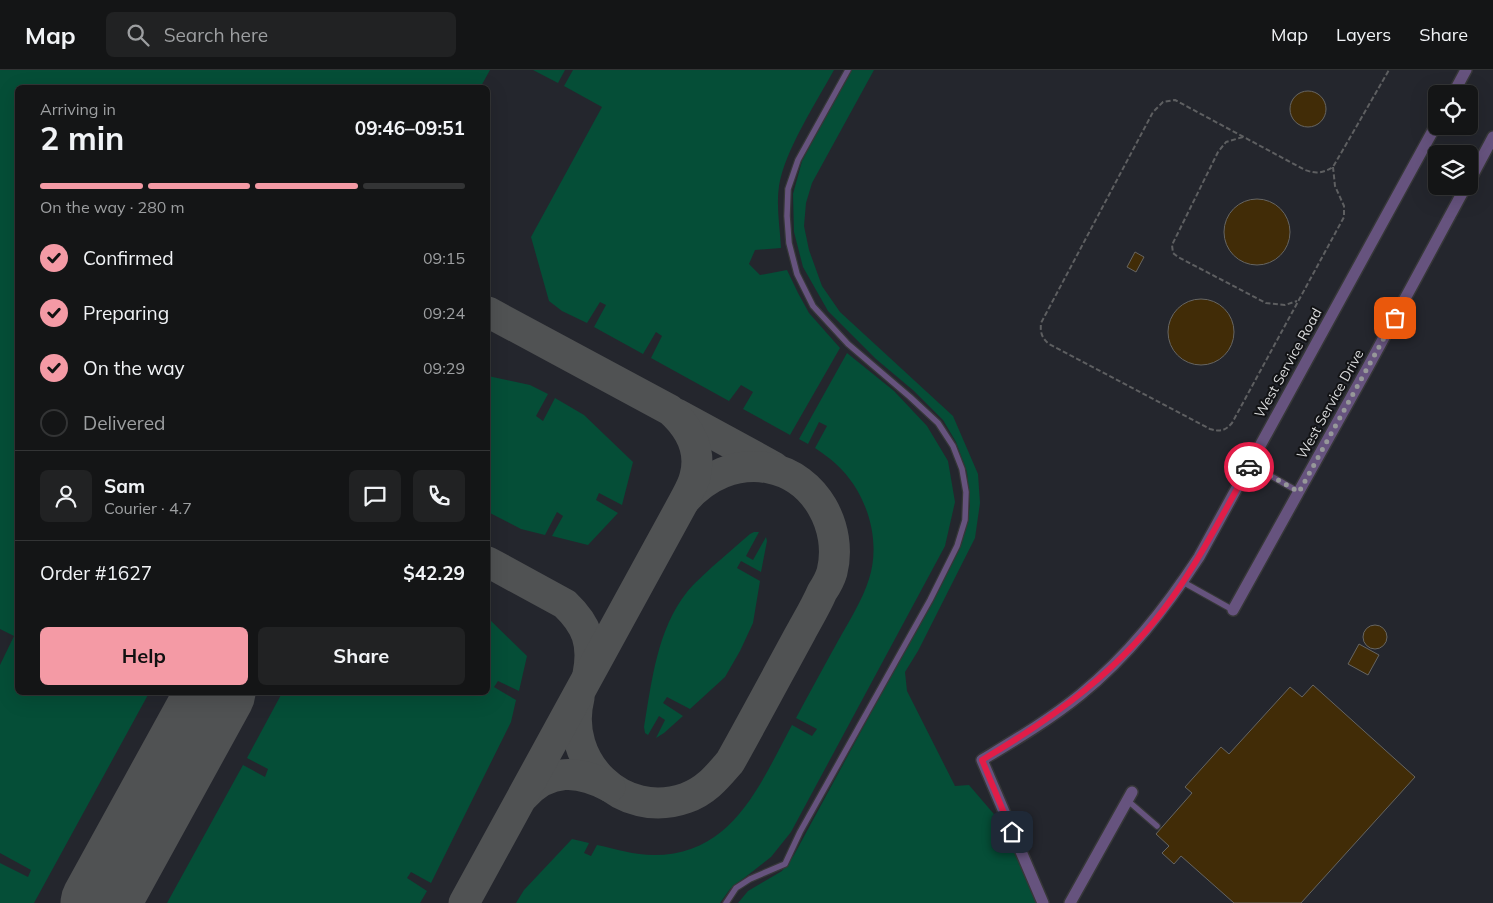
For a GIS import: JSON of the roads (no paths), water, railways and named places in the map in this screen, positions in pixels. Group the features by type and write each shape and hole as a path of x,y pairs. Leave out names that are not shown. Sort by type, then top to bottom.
{"street":[{"path":"1458,85 1466,70"},
{"name":"West Service Road","path":"1043,903 982,760 1052,716 1100,678 1137,640 1171,599 1199,557 1431,135"},
{"path":"1478,165 1493,137"},
{"name":"West Service Drive","path":"1233,610 1461,195"},
{"path":"1070,903 1130,796"}],"lane":[{"path":"726,903 736,888 785,864 800,832 930,600 957,546 965,520 966,492 962,469 954,446 938,423 848,344 813,306 798,274 789,243 788,189 798,160 848,70"},
{"path":"1250,464 1299,492"},
{"path":"1183,582 1233,610"},
{"path":"1130,796 1156,826"}]}
